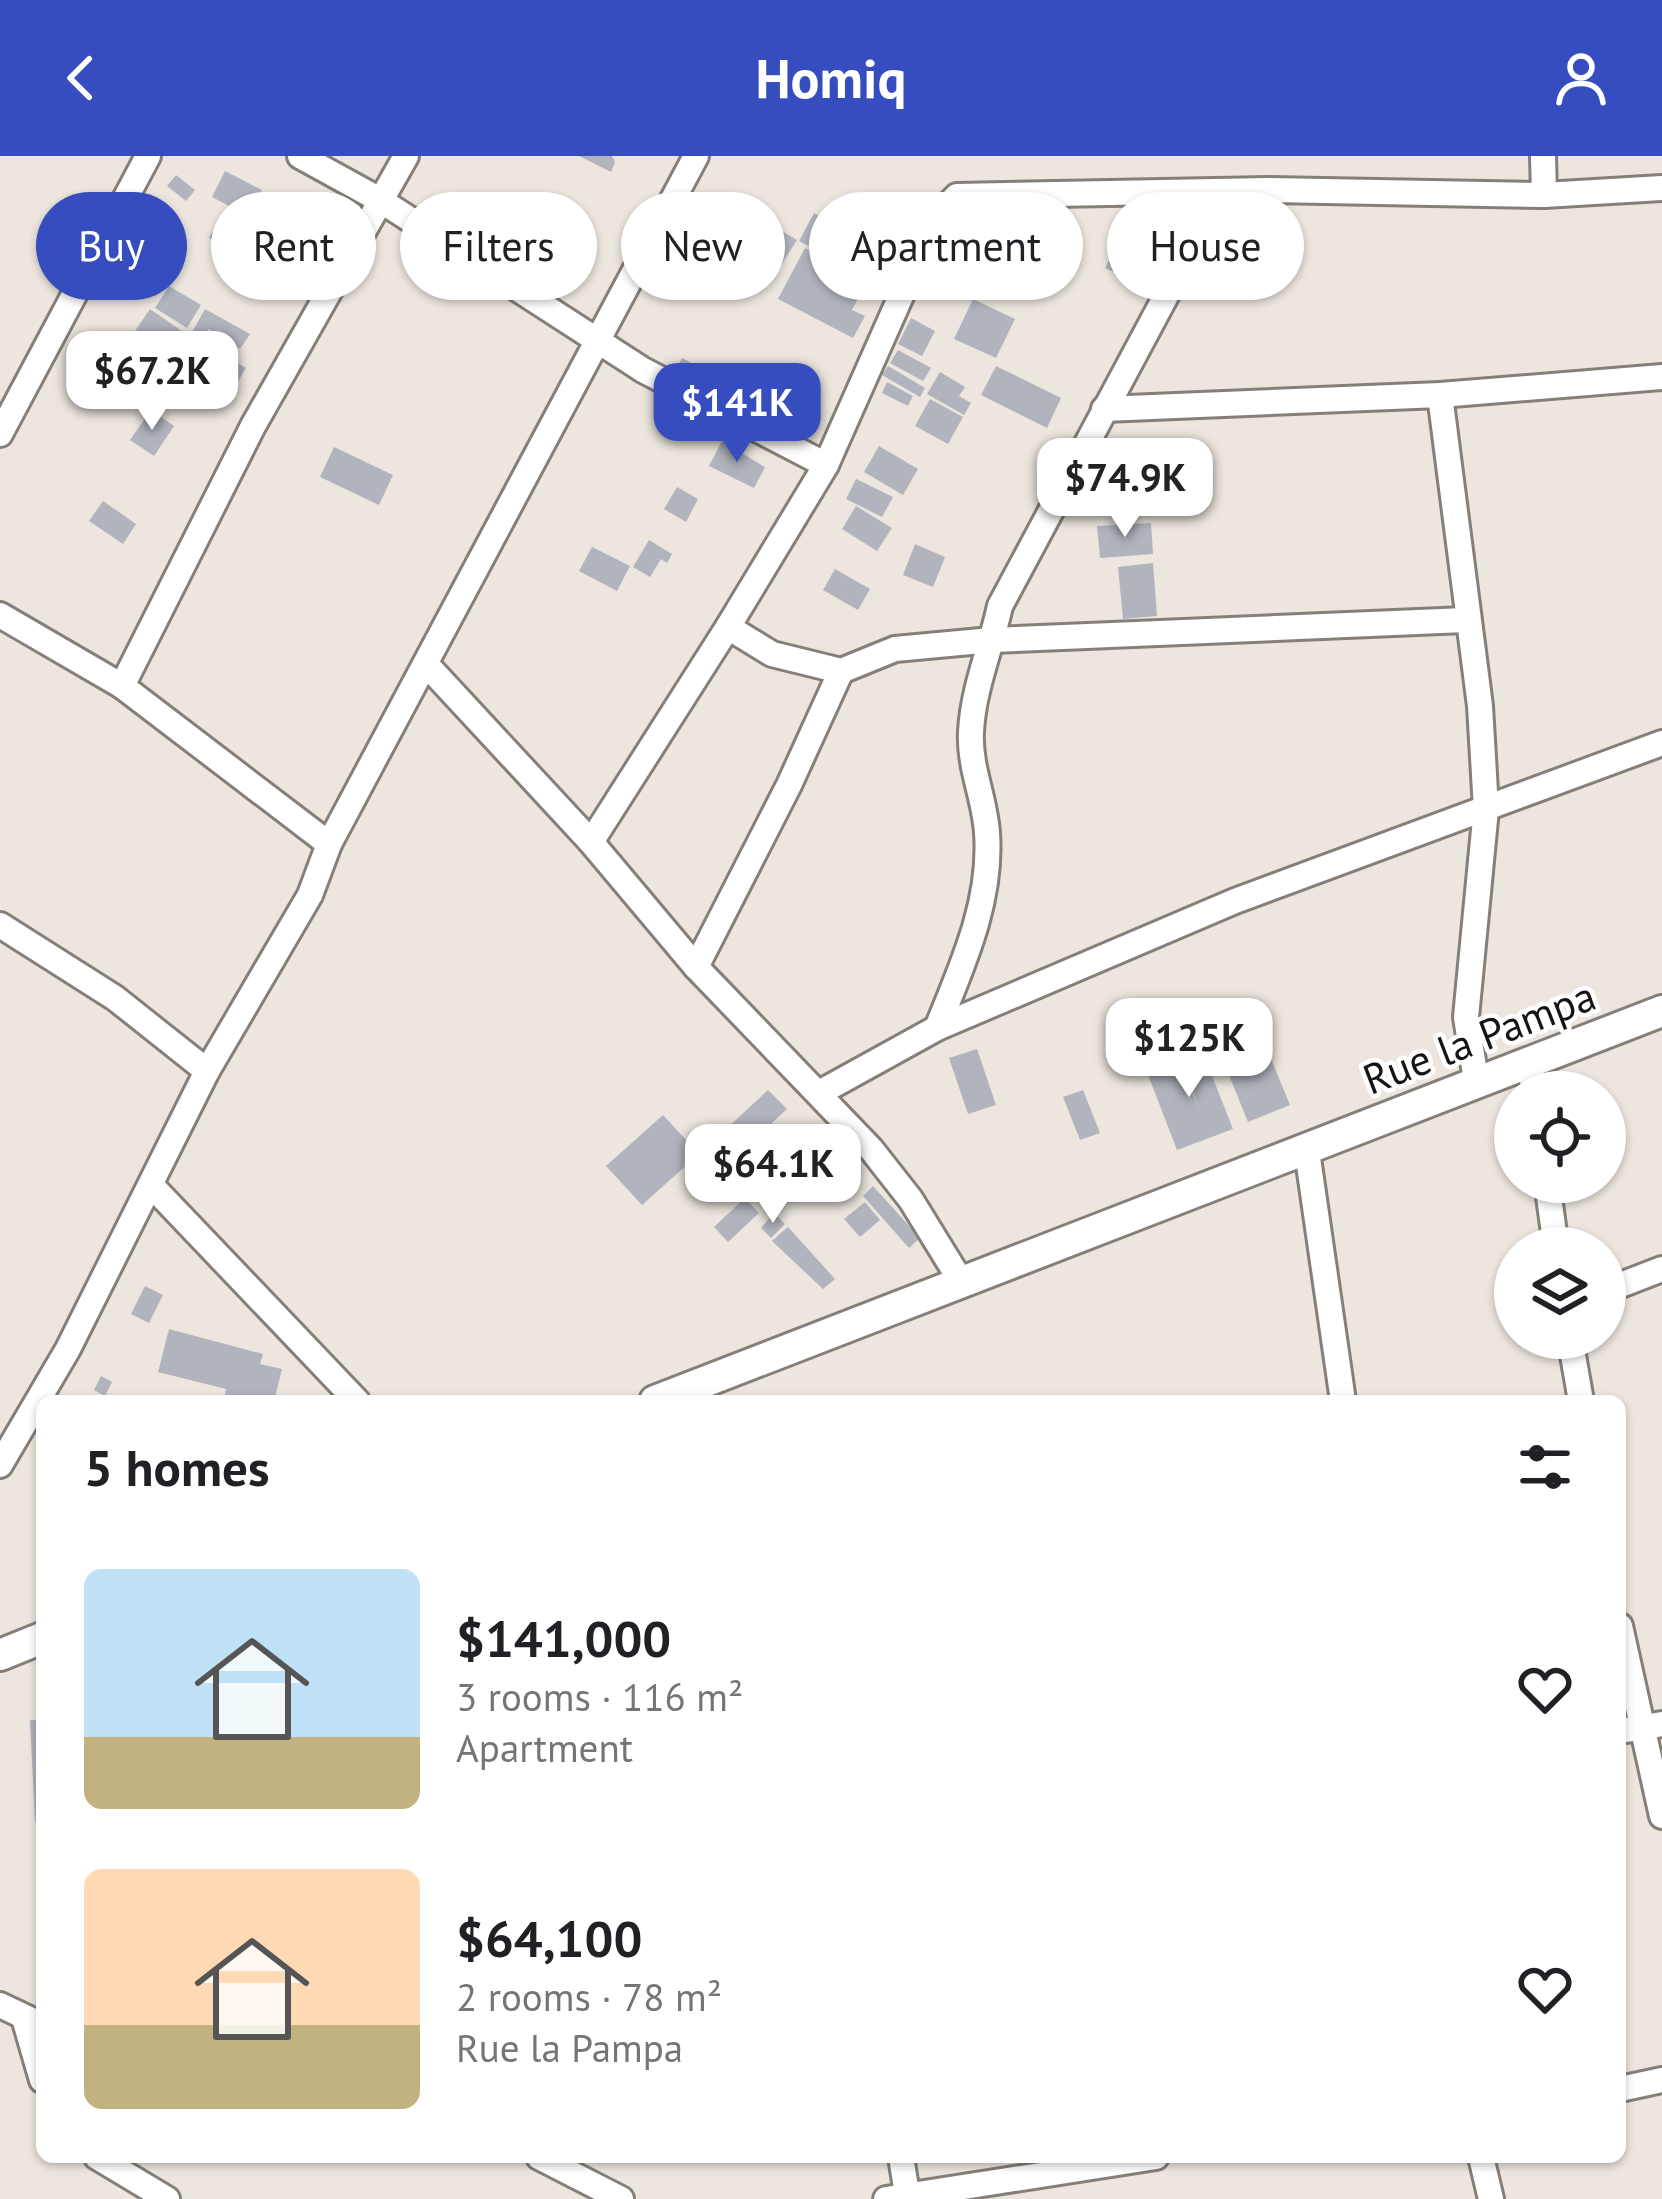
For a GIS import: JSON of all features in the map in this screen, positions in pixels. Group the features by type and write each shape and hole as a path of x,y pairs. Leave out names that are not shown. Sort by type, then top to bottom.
{"street":[{"path":"0,434 148,156"},
{"path":"300,156 380,200 596,341 826,465"},
{"path":"122,686 241,449 406,156"},
{"path":"41,1395 152,1186 206,1071 310,895 329,844 696,156"},
{"path":"1543,156 1544,195"},
{"path":"1304,194 1544,195 1662,188"},
{"path":"591,842 826,465 936,217 957,196 1107,195"},
{"path":"937,1028 967,956 987,880 987,830 971,734 980,677 1000,606 1163,300"},
{"path":"1103,409 1440,395 1662,377"},
{"path":"1440,395 1480,706 1486,809 1466,1017 1476,1080"},
{"path":"0,615 122,686 329,844"},
{"path":"728,627 772,655 841,670 895,649 992,640 1466,620"},
{"path":"427,664 591,842 695,967 821,1092 911,1200 962,1283"},
{"path":"695,967 789,785 841,670"},
{"path":"821,1092 937,1028 1235,901 1662,743"},
{"path":"2,930 115,998 206,1071"},
{"name":"Rue la Pampa","path":"1544,1071 1662,1011"},
{"name":"Rue la Pampa","path":"674,1395 1307,1151 1476,1080 1494,1079"},
{"path":"1307,1151 1342,1395"},
{"path":"152,1186 351,1395"},
{"path":"1626,1283 1662,1269"},
{"path":"1574,1359 1580,1395"},
{"path":"0,1465 36,1403"},
{"path":"0,1655 36,1640"},
{"path":"1626,1654 1662,1816"},
{"path":"0,2005 33,2021"},
{"path":"1626,2089 1662,2080"},
{"path":"107,2163 167,2199"},
{"path":"551,2163 621,2199"},
{"path":"901,2163 897,2196 1116,2163"},
{"path":"1482,2163 1491,2199"}],"building":[{"path":"579,156 612,156 615,162 611,172"},
{"path":"225,171 262,190 261,192 214,192"},
{"path":"176,175 195,190 187,200 187,192 167,186"},
{"path":"809,222 809,246 799,241"},
{"path":"785,233 797,240 785,259"},
{"path":"805,248 809,250 809,300 857,300 852,310 865,316 853,338 780,300 785,300 785,286"},
{"path":"187,297 201,305 187,328 155,308 160,300"},
{"path":"973,300 1015,319 996,358 954,339"},
{"path":"150,309 189,336 173,358 135,331"},
{"path":"205,309 250,334 240,349 209,329 201,340 191,334"},
{"path":"911,318 935,331 922,356 898,344"},
{"path":"188,339 202,346 177,393 164,386"},
{"path":"208,345 246,368 237,383 199,361"},
{"path":"898,350 931,368 923,381 890,363"},
{"path":"682,358 728,383 712,412 666,388"},
{"path":"888,366 925,388 920,397 882,375"},
{"path":"996,366 1061,398 1047,428 981,395"},
{"path":"940,372 965,387 959,396 971,403 964,415 927,394"},
{"path":"887,382 913,396 908,406 882,393"},
{"path":"930,399 963,417 948,444 915,426"},
{"path":"151,410 174,426 154,456 130,440"},
{"path":"722,441 765,467 754,488 709,466"},
{"path":"879,446 918,469 903,495 864,472"},
{"path":"334,447 393,475 379,505 320,477"},
{"path":"856,479 893,497 882,517 846,499"},
{"path":"677,487 698,499 686,522 664,509"},
{"path":"103,501 136,524 123,544 89,521"},
{"path":"856,506 892,528 877,551 842,529"},
{"path":"1151,523 1153,554 1100,558 1097,526"},
{"path":"649,540 672,554 667,563 661,559 650,577 633,567"},
{"path":"915,544 945,557 933,587 903,575"},
{"path":"592,547 630,566 617,591 579,571"},
{"path":"1153,563 1157,616 1123,619 1118,567"},
{"path":"835,569 870,589 858,610 823,590"},
{"path":"1256,1022 1290,1105 1248,1122 1218,1048 1250,1035 1246,1026"},
{"path":"977,1049 996,1105 968,1114 949,1058"},
{"path":"1203,1053 1233,1129 1177,1150 1145,1067 1177,1054 1199,1109 1182,1060"},
{"path":"768,1090 787,1109 741,1152 723,1132"},
{"path":"1083,1090 1100,1133 1080,1140 1063,1097"},
{"path":"663,1115 699,1154 642,1205 606,1166"},
{"path":"873,1186 920,1238 909,1248 863,1196"},
{"path":"745,1198 759,1213 728,1242 714,1227"},
{"path":"865,1202 880,1220 860,1237 844,1219"},
{"path":"774,1213 785,1224 771,1238 761,1228"},
{"path":"788,1227 835,1279 823,1289 772,1241"},
{"path":"145,1286 163,1295 149,1323 131,1314"},
{"path":"169,1329 263,1354 260,1364 282,1369 276,1395 225,1395 226,1389 158,1372"},
{"path":"101,1376 112,1382 106,1395 94,1390"},
{"path":"30,1720 36,1720 35,1822"}]}
